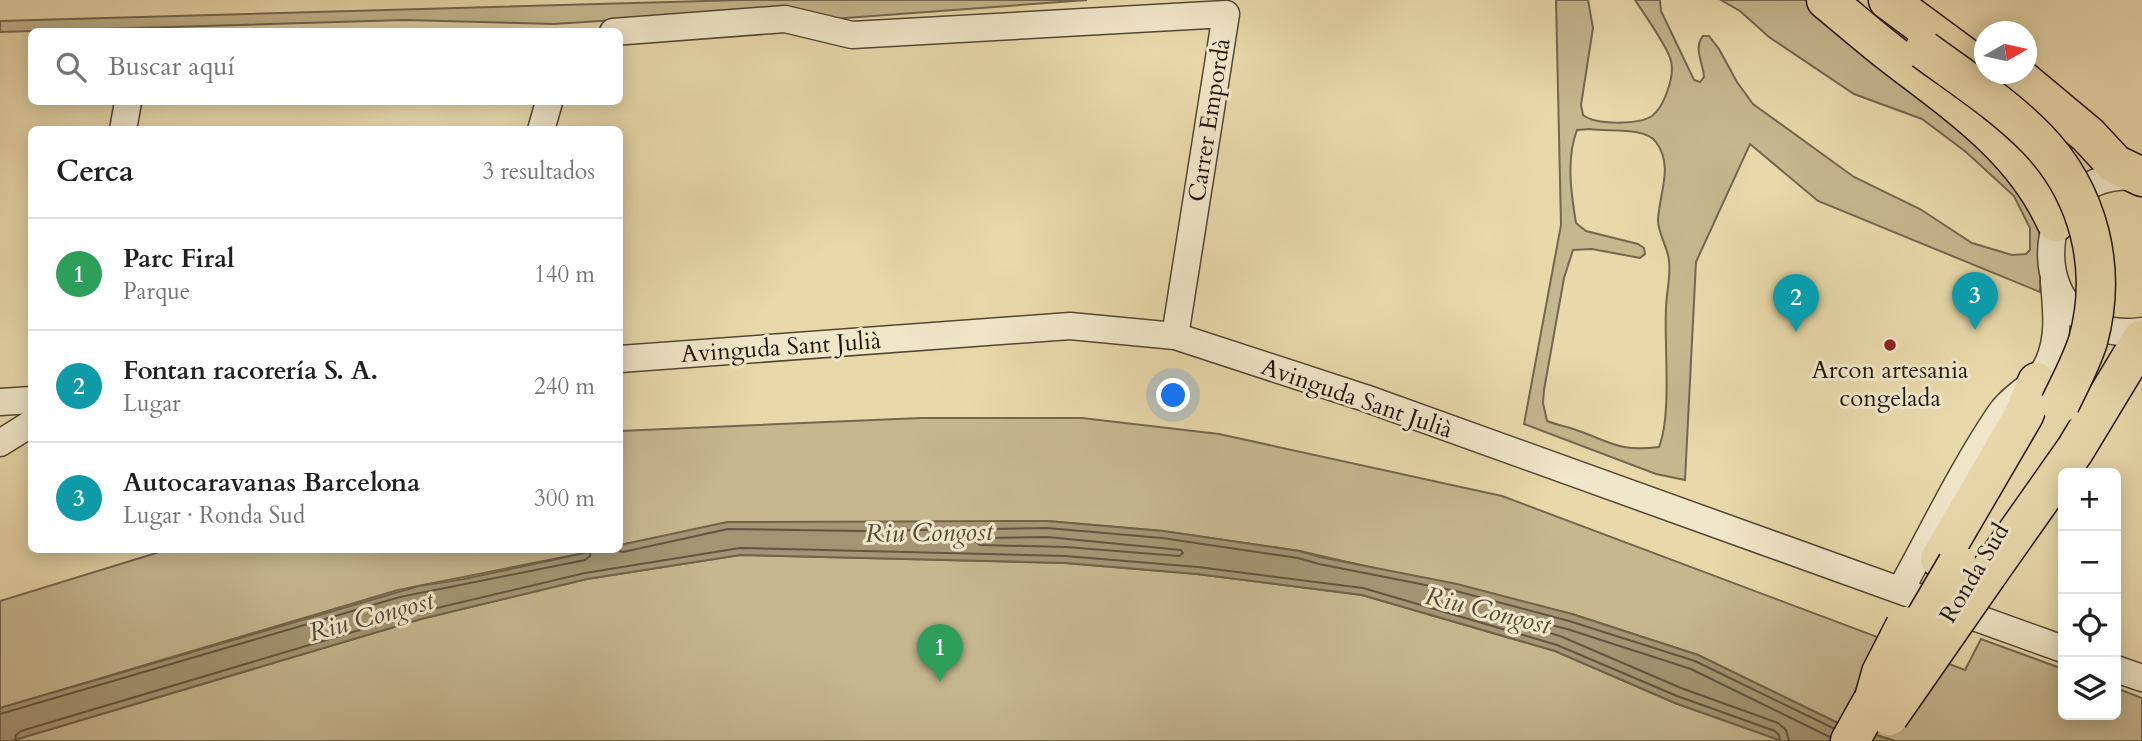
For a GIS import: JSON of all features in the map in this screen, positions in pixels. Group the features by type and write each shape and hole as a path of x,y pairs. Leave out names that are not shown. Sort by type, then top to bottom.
{"highway":[{"path":"1826,0 1888,51 1959,103 1996,136 2044,196 2056,222"},
{"path":"1858,0 1974,66"},
{"path":"1888,0 2037,139 2075,190 2086,217 2095,255 2097,285 2093,316 2078,368 2058,398"},
{"path":"1915,0 1974,44"},
{"path":"2001,84 2029,106 2061,138 2084,170 2101,206 2112,249 2115,284 2112,319 2095,374 2058,398"},
{"path":"2027,84 2088,135 2115,164 2142,178"},
{"path":"1880,718 1881,673 1964,567 2075,450 2142,339"},
{"name":"Ronda Sud","path":"1964,567 2058,398"},
{"path":"1850,741 1880,718 1964,567"}],"street":[{"name":"Carrer Empordà","path":"623,31 785,19 852,35 1226,14 1175,336"},
{"path":"124,126 127,105"},
{"path":"542,126 548,105"},
{"path":"1902,589 2001,411 2018,395 2058,398 2049,361 2058,325 2054,281 2049,263 2050,242 2064,208 2085,188 2104,180 2125,176 2142,178"},
{"path":"2054,281 2066,303 2083,319 2103,329 2126,333 2142,331"},
{"name":"Avinguda Sant Julià","path":"623,359 1070,326 1175,336 1365,398 2058,647"},
{"path":"0,402 28,400"},
{"path":"0,443 28,426"},
{"path":"2121,671 2142,678"}],"shaded area":[{"path":"741,0 1087,0 832,19 691,15 554,24 404,20 135,28 28,28 28,31 0,32 0,21"},
{"path":"1556,0 1588,0 1593,28 1581,105 1583,115 1597,121 1617,123 1652,116 1661,106 1668,91 1672,67 1669,55 1635,0 1660,0 1661,11 1694,80 1700,82 1704,77 1699,45 1703,36 1709,36 1753,104 1854,177 1920,209 1972,243 2012,255 2026,254 2030,250 2030,228 2014,196 1966,152 1922,119 1854,94 1769,37 1740,11 1721,0 1807,0 1931,103 2035,201 2041,243 2040,292 1818,201 1750,144 1696,262 1685,480 1656,474 1524,424 1561,225","holes":["1577,130 1635,132 1651,137 1661,151 1664,161 1658,220 1668,256 1669,273 1665,417 1659,447 1635,448 1617,445 1547,421 1543,403 1564,278 1573,250 1592,249 1640,258 1645,254 1644,248 1638,244 1586,231 1576,223 1570,176 1572,153"]},
{"path":"921,418 1082,418 1219,434 1502,496 1965,670 1981,639 2058,667 2058,720 2121,720 2121,690 2142,698 2142,741 1895,741 1838,723 1698,655 1572,614 1300,551 1163,531 1047,521 861,524 735,522 623,544 623,431"},
{"path":"156,553 584,553 398,590 0,708 0,601"},
{"path":"740,555 1065,563 1197,574 1362,595 1555,651 1675,703 1782,741 11,741 421,619 587,579"}],"water":[{"name":"Riu Congost","path":"1047,521 1163,531 1299,551 1457,584 1572,614 1698,655 1838,723 1895,741 1782,741 1675,703 1555,651 1362,595 1197,574 1065,563 740,555 587,579 421,619 11,741 0,741 0,708 419,586 585,553 623,553 623,544 727,522"}],"place":[{"name":"Autocaravanas Barcelona","path":"1975,330"},
{"name":"Fontan racorería S. A.","path":"1796,332"},
{"name":"Arcon artesania congelada","path":"1890,345"},
{"name":"Parc Firal","path":"940,682"}]}
